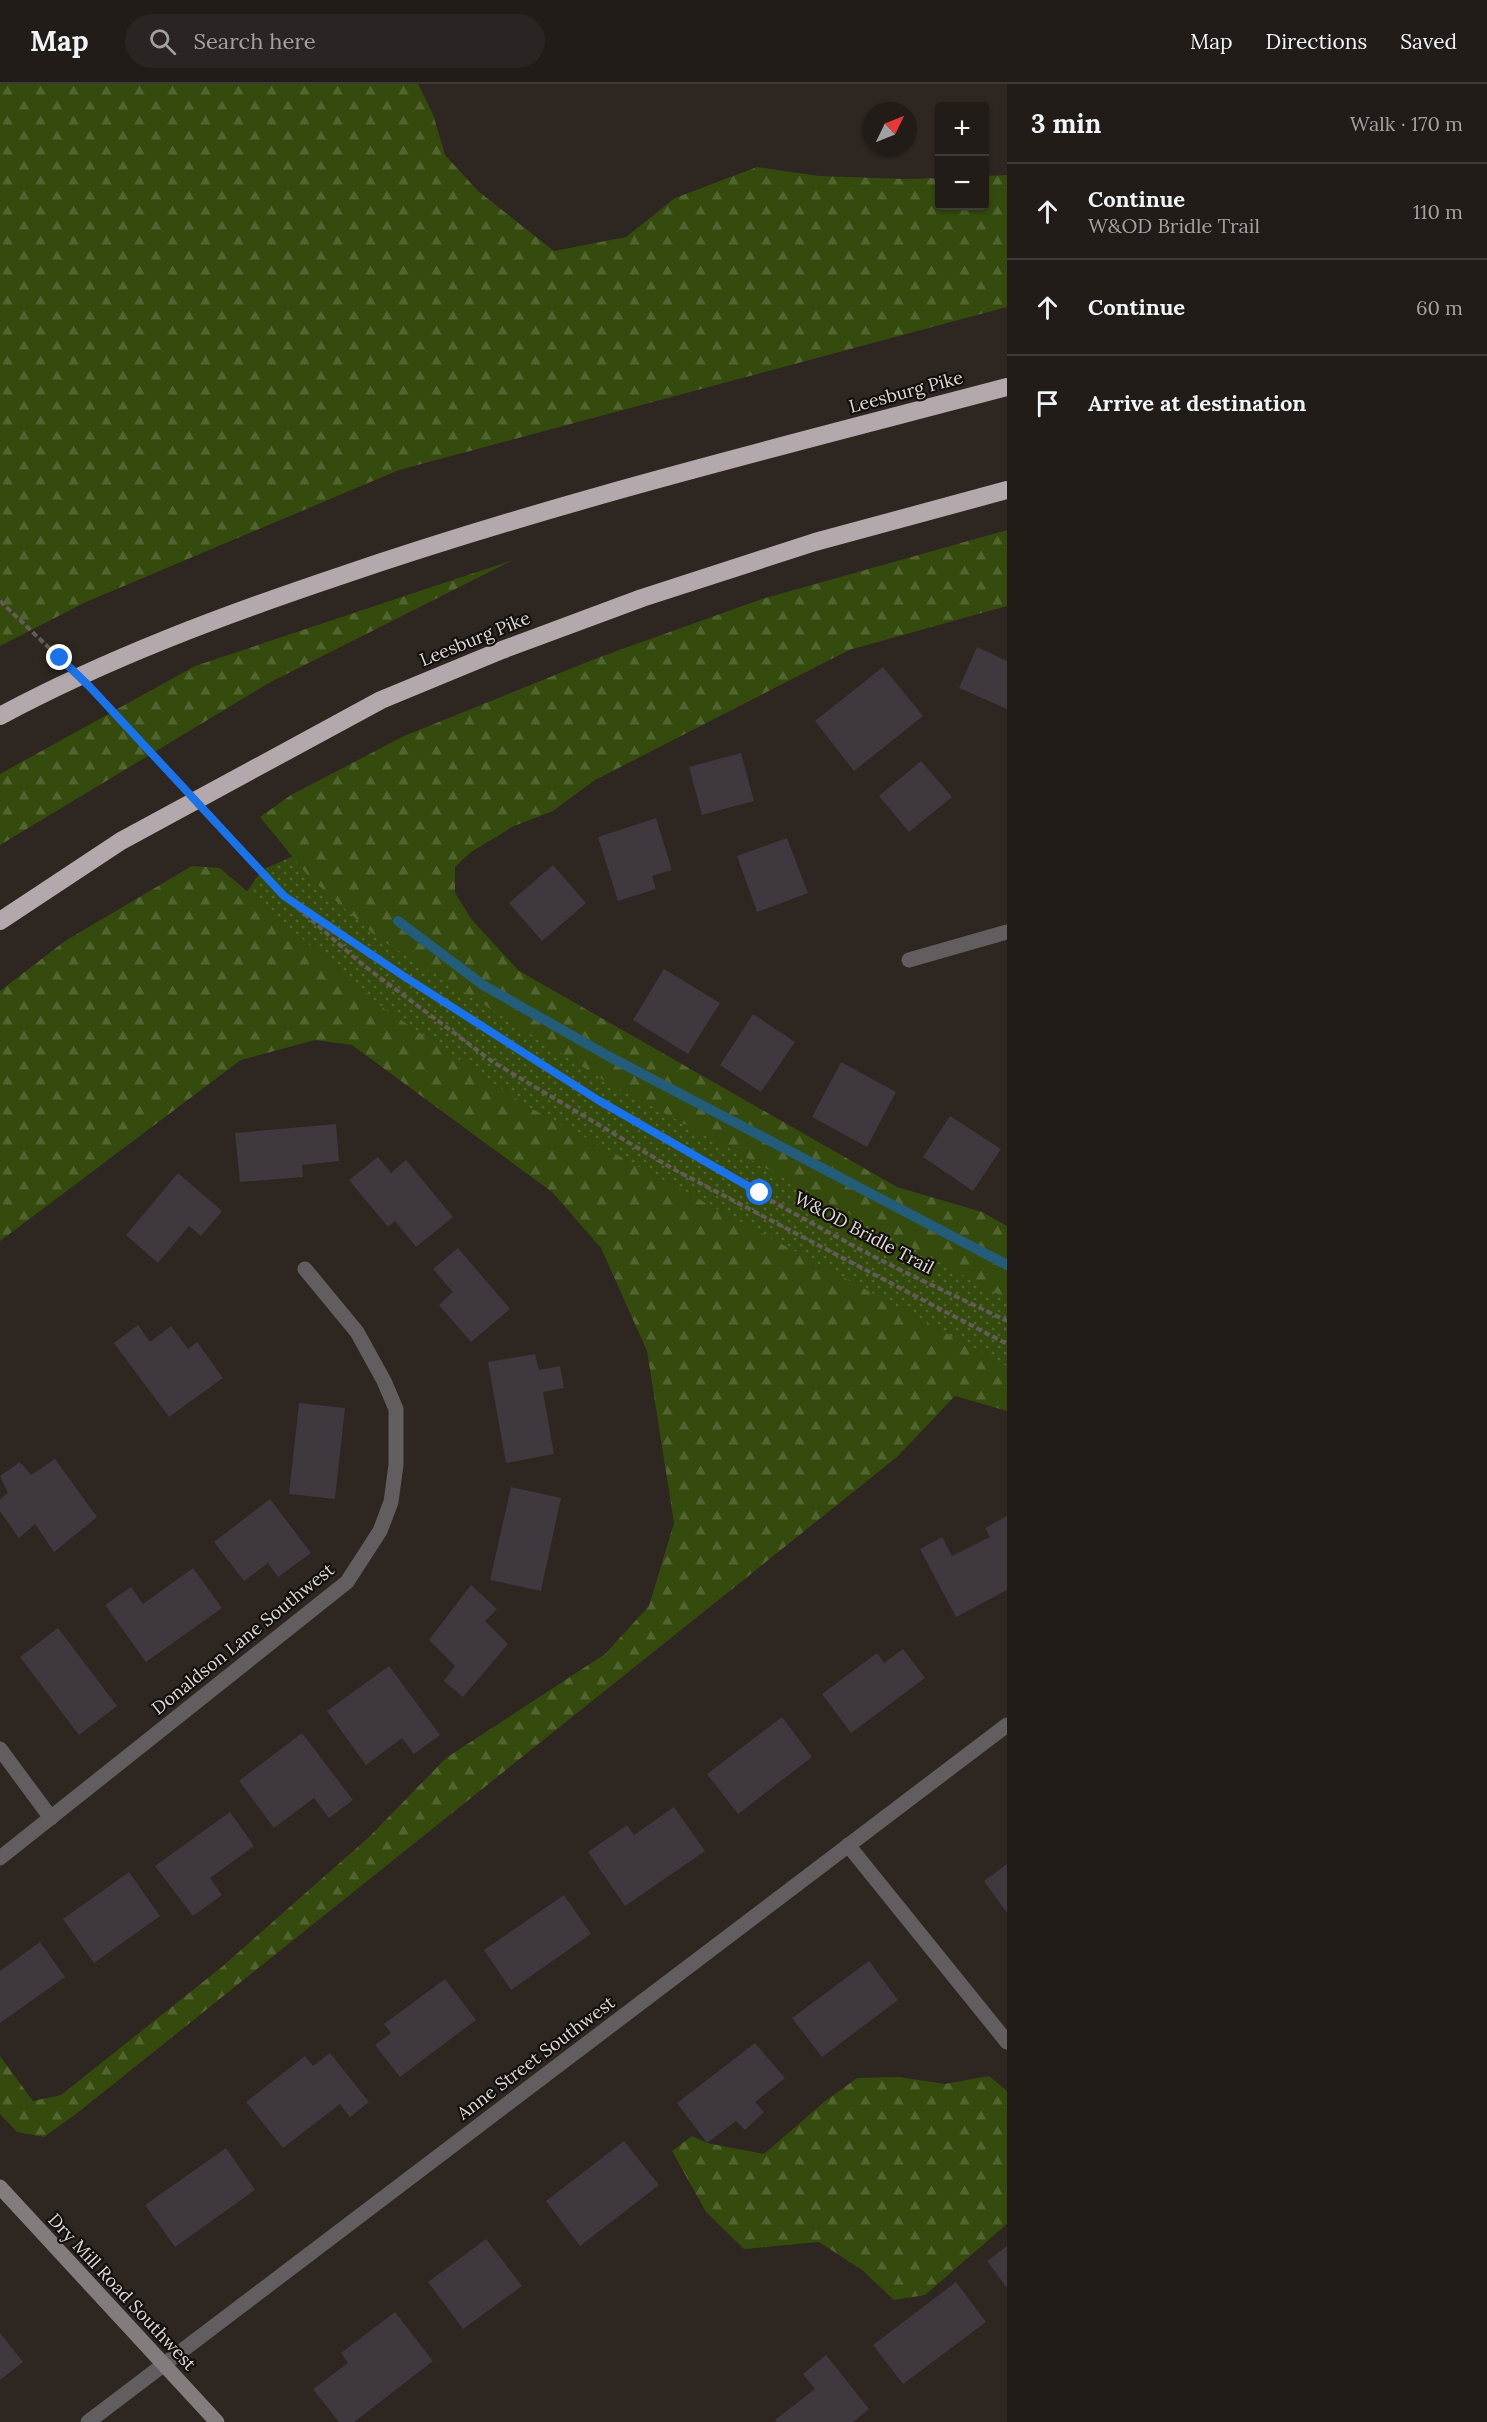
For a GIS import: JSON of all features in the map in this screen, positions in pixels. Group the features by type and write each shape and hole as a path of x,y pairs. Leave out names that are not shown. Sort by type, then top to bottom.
{"highway":[{"name":"Leesburg Pike","path":"0,716 38,696 147,647 276,597 404,554 583,499 1007,387"},
{"name":"Leesburg Pike","path":"0,921 121,841 381,700 502,650 642,598 815,542 1007,490"}],"street":[{"path":"909,960 1007,932"},
{"name":"Donaldson Lane Southwest","path":"0,1858 347,1582 380,1531 391,1502 396,1465 396,1409 384,1381 357,1332 305,1269"},
{"name":"Anne Street Southwest","path":"88,2422 1007,1725"},
{"path":"0,1749 51,1818"},
{"path":"848,1845 1007,2042"},
{"name":"Dry Mill Road Southwest","path":"0,2187 217,2422"}],"path":[{"path":"0,601 90,687 284,896 363,965 494,1062 675,1170 1007,1344"},
{"name":"W&OD Bridle Trail","path":"284,896 405,977 598,1100 841,1240 1007,1322"}],"green space":[{"path":"0,84 418,84 433,114 445,155 478,191 554,251 626,237 675,198 757,167 819,176 935,178 935,210 989,210 989,176 1007,175 1007,307 399,470 86,602 0,646"},
{"path":"1007,530 1007,606 849,650 595,780 553,811 514,826 471,852 455,867 455,893 472,920 519,971 897,1187 982,1212 1007,1226 1007,1299 605,1081 378,938 310,878 260,817 291,795 404,736 597,658 762,599"},
{"path":"513,560 269,683 0,845 0,774 195,666"},
{"path":"320,844 418,913 1007,1251 1007,1399 223,926 262,870"},
{"path":"192,866 220,868 382,1007 527,1106 1007,1366 1007,1411 955,1396 897,1457 76,2114 44,2137 17,2132 0,2114 0,2056 33,2101 61,2095 223,1966 369,1837 446,1758 605,1654 649,1606 674,1523 647,1351 601,1248 552,1192 352,1045 315,1040 241,1060 0,1241 0,991 65,941"},
{"path":"989,2076 1007,2091 1007,2224 925,2295 894,2300 862,2270 819,2242 744,2249 706,2212 672,2151 692,2136 707,2143 764,2154 824,2102 857,2078 899,2077 945,2084"}],"building":[{"path":"977,647 1007,661 1007,709 959,688"},
{"path":"883,667 923,716 854,771 815,721"},
{"path":"741,753 754,801 702,815 689,767"},
{"path":"921,761 952,797 909,832 879,796"},
{"path":"656,818 672,870 652,876 656,889 618,901 598,837"},
{"path":"787,838 808,893 757,912 737,856"},
{"path":"553,865 586,903 542,941 509,903"},
{"path":"664,969 720,1003 688,1054 633,1020"},
{"path":"753,1014 795,1042 761,1092 720,1065"},
{"path":"841,1062 896,1092 867,1147 812,1117"},
{"path":"950,1116 1001,1149 973,1191 923,1157"},
{"path":"336,1124 339,1161 302,1165 303,1177 240,1182 235,1133"},
{"path":"378,1157 391,1173 406,1160 453,1217 416,1247 395,1221 388,1227 349,1180"},
{"path":"178,1173 222,1211 201,1236 189,1226 158,1263 126,1235"},
{"path":"458,1248 510,1309 471,1342 439,1305 453,1292 433,1269"},
{"path":"138,1325 150,1342 171,1326 188,1349 197,1342 223,1378 169,1417 114,1343"},
{"path":"535,1354 539,1370 560,1366 564,1388 543,1392 554,1454 506,1463 488,1362"},
{"path":"299,1403 345,1408 335,1499 289,1494"},
{"path":"55,1459 97,1517 54,1552 35,1524 19,1538 0,1511 0,1499 8,1493 0,1476 20,1462 31,1475"},
{"path":"511,1487 561,1498 541,1591 490,1580"},
{"path":"270,1499 311,1553 278,1577 268,1563 244,1581 214,1542"},
{"path":"1007,1516 1007,1590 956,1617 920,1549 942,1537 952,1556 990,1537 985,1528"},
{"path":"193,1568 222,1608 146,1662 105,1605 131,1587 143,1604"},
{"path":"471,1585 497,1609 485,1621 508,1644 463,1697 444,1681 455,1666 429,1640"},
{"path":"58,1628 117,1706 79,1735 20,1657"},
{"path":"903,1649 925,1678 851,1733 822,1694 877,1653 884,1663"},
{"path":"389,1666 440,1735 414,1754 402,1738 366,1765 327,1711"},
{"path":"782,1717 812,1757 738,1814 707,1774"},
{"path":"302,1733 353,1800 329,1818 314,1798 274,1828 239,1781"},
{"path":"674,1807 705,1851 625,1906 588,1852 627,1825 634,1835"},
{"path":"230,1812 254,1846 210,1878 222,1895 193,1916 155,1866"},
{"path":"1007,1864 1007,1913 984,1881"},
{"path":"129,1872 160,1916 94,1963 63,1919"},
{"path":"564,1895 591,1934 511,1990 484,1950"},
{"path":"40,1942 65,1977 0,2023 0,1971"},
{"path":"869,1961 898,2000 822,2057 792,2018"},
{"path":"445,1979 476,2020 400,2077 375,2045 391,2033 384,2024"},
{"path":"755,2043 785,2078 755,2102 764,2112 745,2130 736,2121 707,2143 677,2103"},
{"path":"330,2053 369,2102 350,2117 340,2104 283,2148 246,2102 305,2056 313,2066"},
{"path":"624,2141 659,2185 580,2246 546,2201"},
{"path":"226,2148 255,2190 175,2247 145,2205"},
{"path":"486,2239 522,2286 463,2329 428,2282"},
{"path":"1007,2246 1007,2288 987,2261"},
{"path":"956,2282 986,2322 903,2384 873,2345"},
{"path":"395,2312 433,2361 354,2422 339,2422 313,2389 348,2363 341,2353"},
{"path":"0,2333 23,2362 0,2380"},
{"path":"826,2355 869,2409 853,2422 777,2422 775,2420 815,2389 803,2374"}],"waterway":[{"path":"398,921 483,985 608,1056 1007,1265"}],"route":[{"path":"60,658 90,687 284,896 405,977 598,1100 760,1193"}]}
